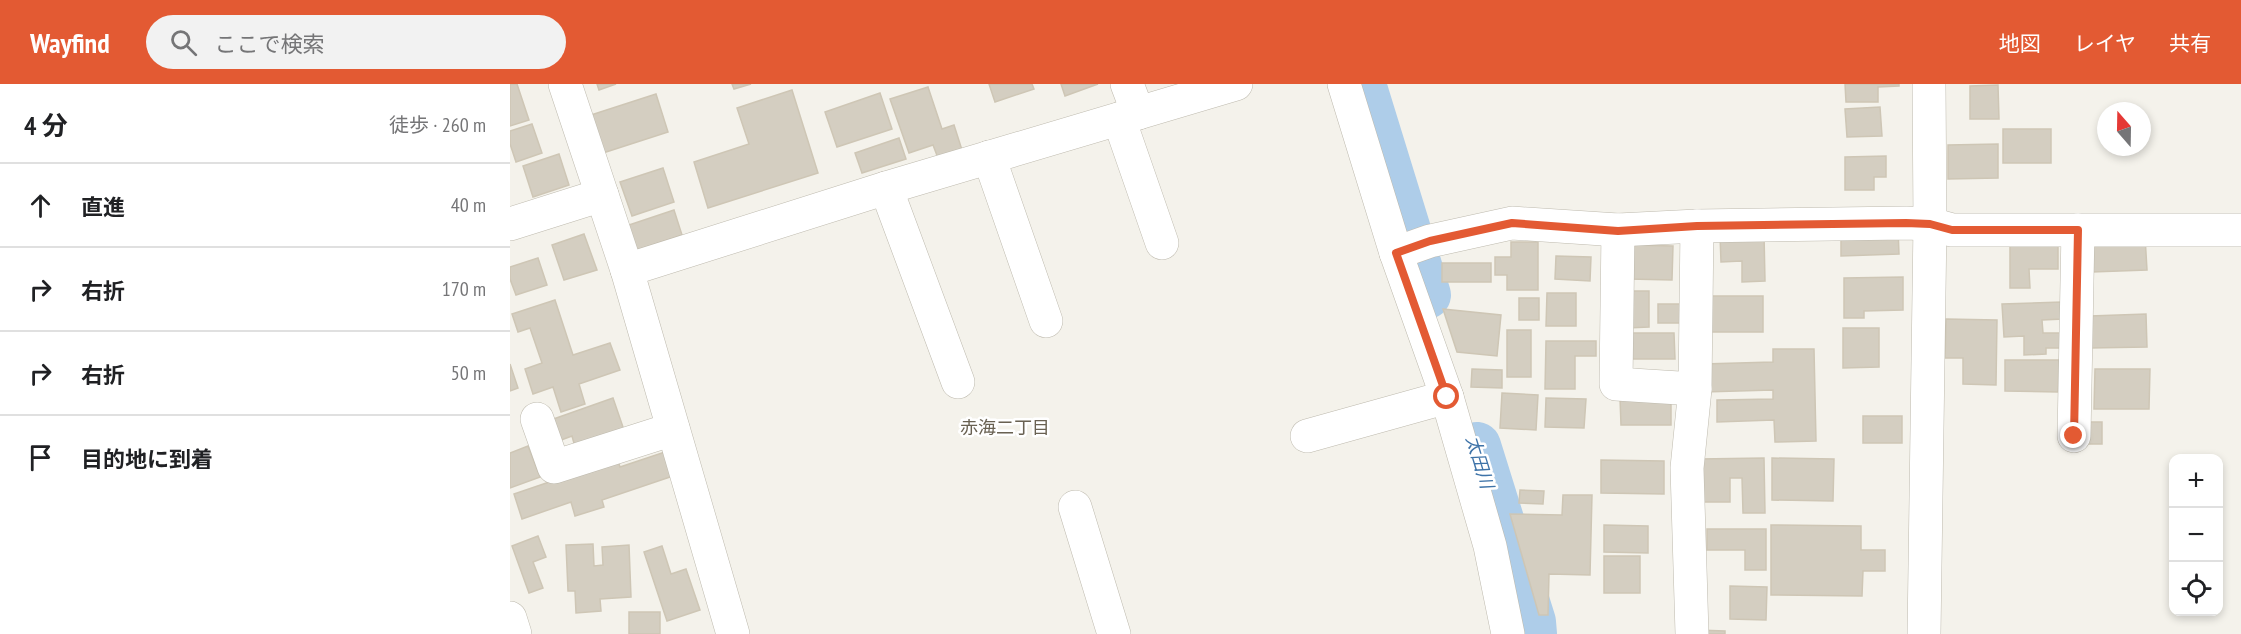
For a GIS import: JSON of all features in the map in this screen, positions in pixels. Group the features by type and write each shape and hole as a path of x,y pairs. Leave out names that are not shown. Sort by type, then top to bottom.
{"street":[{"path":"565,84 627,270 733,634"},
{"path":"627,270 989,158 1128,105 1236,84"},
{"path":"1344,84 1396,253 1447,397 1490,546 1508,634"},
{"path":"1924,634 1930,224 1929,84"},
{"path":"1128,105 1162,243"},
{"path":"989,158 1047,321"},
{"path":"886,188 958,382"},
{"path":"510,224 602,195"},
{"path":"1396,253 1430,241 1512,223 1618,231 1697,226 1930,224 1952,230 2241,230"},
{"path":"1692,634 1687,468 1695,389 1697,226"},
{"path":"2074,436 2078,230"},
{"path":"1618,231 1616,384 1695,389"},
{"path":"1307,436 1447,397"},
{"path":"537,419 554,467 673,429"},
{"path":"1075,507 1114,634"},
{"path":"510,618 515,634"}],"building":[{"path":"510,84 517,84 529,120 510,126"},
{"path":"597,84 616,84 599,90"},
{"path":"732,84 751,84 734,89"},
{"path":"989,84 1032,84 1034,89 995,102"},
{"path":"1061,84 1098,84 1065,96"},
{"path":"1845,84 1899,84 1899,86 1878,87 1878,102 1846,102"},
{"path":"1998,85 1999,119 1970,119 1970,86"},
{"path":"928,87 942,129 954,125 962,150 938,158 933,145 909,153 890,99"},
{"path":"792,90 818,173 708,208 694,162 749,144 737,108"},
{"path":"880,93 892,129 837,147 825,112"},
{"path":"656,94 668,132 603,153 591,115"},
{"path":"1880,107 1882,136 1847,137 1845,109"},
{"path":"532,124 542,153 516,162 510,144 510,131"},
{"path":"2003,129 2051,129 2051,163 2003,163"},
{"path":"899,138 906,159 862,173 855,153"},
{"path":"1998,144 1998,178 1948,179 1948,145"},
{"path":"559,154 569,185 533,197 523,166"},
{"path":"1886,156 1886,177 1874,177 1874,190 1845,190 1845,157"},
{"path":"663,168 674,202 632,216 620,182"},
{"path":"674,210 682,235 634,251 626,226"},
{"path":"1898,229 1899,254 1841,256 1841,230"},
{"path":"584,234 597,270 564,280 552,245"},
{"path":"1764,234 1765,281 1742,282 1742,261 1721,262 1720,235"},
{"path":"2145,236 2147,270 2092,272 2090,239"},
{"path":"2010,239 2058,239 2058,269 2029,269 2030,288 2010,288"},
{"path":"1511,242 1538,242 1538,290 1507,290 1507,275 1495,275 1495,257 1511,257"},
{"path":"1630,245 1673,246 1672,280 1629,279"},
{"path":"1556,256 1591,257 1590,281 1555,279"},
{"path":"538,258 547,285 516,295 510,279 510,267"},
{"path":"1442,263 1491,263 1491,282 1442,282"},
{"path":"1903,277 1903,310 1864,311 1864,318 1844,318 1844,278"},
{"path":"1627,291 1649,291 1649,327 1627,328"},
{"path":"1547,293 1576,293 1576,326 1546,326"},
{"path":"1711,296 1763,296 1763,332 1711,332"},
{"path":"1519,298 1539,298 1539,320 1519,320"},
{"path":"555,300 573,355 610,343 620,370 579,384 585,404 561,412 553,387 533,394 525,369 542,363 530,328 518,332 512,314"},
{"path":"2062,302 2063,319 2042,320 2043,333 2064,333 2064,348 2046,348 2046,354 2024,355 2024,336 2004,337 2002,304"},
{"path":"1658,304 1684,304 1684,323 1658,323"},
{"path":"1443,309 1501,315 1497,356 1457,352"},
{"path":"2146,314 2147,347 2090,348 2090,316"},
{"path":"1946,319 1997,320 1996,385 1963,384 1963,358 1945,358"},
{"path":"1843,328 1879,328 1879,367 1843,368"},
{"path":"1507,330 1531,330 1531,377 1507,377"},
{"path":"1628,333 1674,333 1675,359 1629,359"},
{"path":"1546,341 1596,341 1596,356 1575,356 1575,389 1545,389"},
{"path":"1773,349 1814,349 1816,441 1775,442 1774,420 1717,422 1717,400 1773,399 1773,390 1704,392 1703,364 1773,362"},
{"path":"2005,360 2059,360 2058,392 2005,391"},
{"path":"510,364 518,388 510,391"},
{"path":"1472,369 1502,370 1502,388 1471,387"},
{"path":"2095,369 2150,369 2149,409 2094,409"},
{"path":"1502,393 1538,395 1536,430 1500,428"},
{"path":"613,398 624,430 575,447 572,436 553,443 545,422"},
{"path":"1546,398 1586,399 1584,428 1545,427"},
{"path":"1620,398 1671,398 1671,425 1621,425"},
{"path":"1863,416 1902,416 1902,443 1863,443"},
{"path":"2078,422 2102,422 2102,444 2078,444"},
{"path":"528,446 540,477 510,488 510,453"},
{"path":"615,451 620,467 665,452 673,476 602,500 604,507 575,516 571,502 522,519 514,494 561,478"},
{"path":"1764,458 1765,513 1743,513 1742,478 1730,478 1730,502 1699,502 1699,459"},
{"path":"1772,458 1834,459 1833,501 1772,500"},
{"path":"1601,460 1664,461 1664,494 1601,493"},
{"path":"1520,490 1544,491 1543,504 1519,503"},
{"path":"1563,495 1592,495 1590,575 1549,574 1548,615 1539,615 1510,514 1562,515"},
{"path":"1604,525 1648,526 1648,553 1604,552"},
{"path":"1771,525 1861,526 1861,550 1885,550 1885,571 1863,571 1862,596 1771,595"},
{"path":"1707,529 1766,529 1766,570 1745,570 1745,550 1707,550"},
{"path":"538,536 546,557 533,562 543,588 529,593 512,546"},
{"path":"593,544 594,566 603,565 602,547 629,545 631,597 600,599 601,611 576,613 575,591 568,591 566,545"},
{"path":"662,546 671,574 686,569 700,610 667,621 644,552"},
{"path":"1604,556 1640,556 1640,593 1604,593"},
{"path":"1730,586 1767,587 1766,620 1730,619"},
{"path":"629,612 660,612 660,634 629,634"},
{"path":"1697,630 1725,631 1725,634 1696,634"}],"waterway":[{"name":"太田川","path":"1362,84 1427,295"},
{"name":"太田川","path":"1477,446 1532,622 1533,634"}],"district":[{"name":"赤海二丁目","path":"1005,427"}],"route":[{"path":"1447,397 1396,253 1430,241 1512,223 1618,231 1697,226 1906,223 1930,224 1952,230 2078,230 2074,436"}]}
